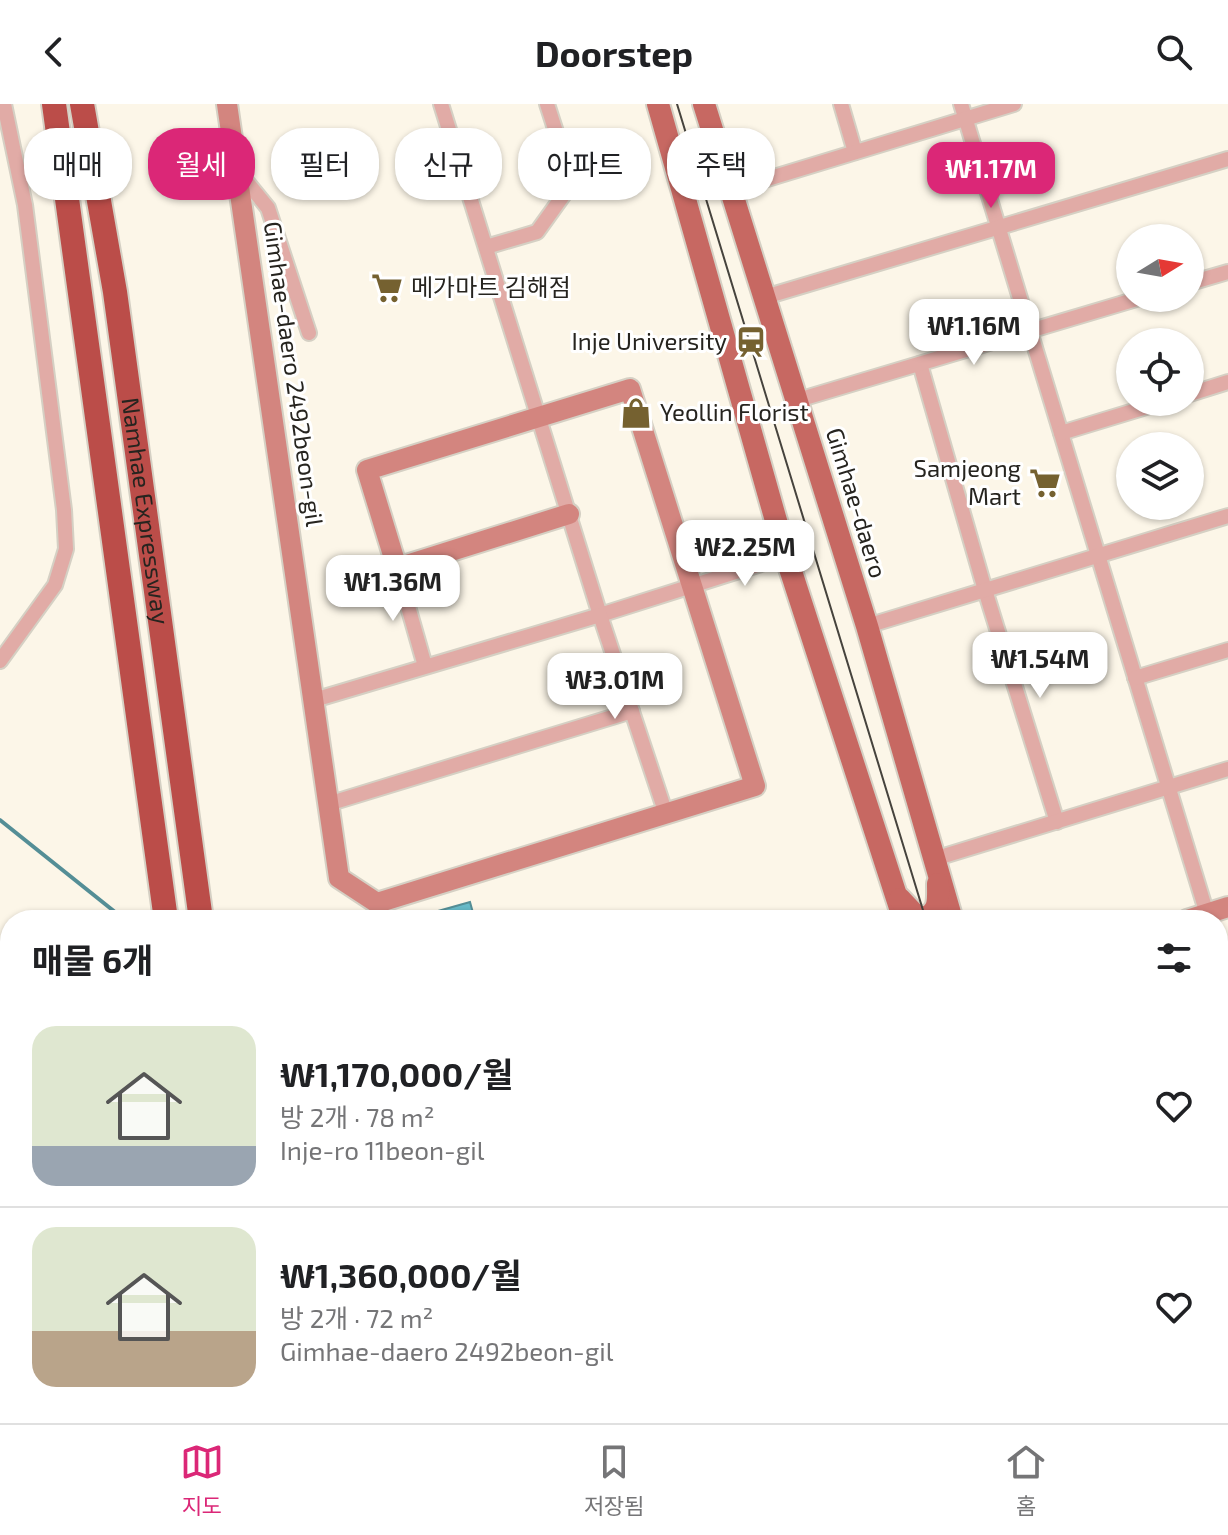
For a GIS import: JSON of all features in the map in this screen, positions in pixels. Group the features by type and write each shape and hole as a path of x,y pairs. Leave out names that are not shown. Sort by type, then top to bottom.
{"highway":[{"name":"Namhae Expressway","path":"54,104 165,910"},
{"name":"Namhae Expressway","path":"82,104 115,292 200,910"},
{"path":"95,104 115,292"}],"main road":[{"path":"658,104 786,556 901,910"},
{"name":"Gimhae-daero","path":"704,104 712,128"},
{"name":"Gimhae-daero","path":"734,200 867,626 949,910"},
{"path":"935,864 939,903 936,910"},
{"path":"887,865 894,910"},
{"path":"897,895 911,910"}],"street":[{"path":"0,661 55,585 66,549 64,510 25,205 4,104"},
{"name":"Gimhae-daero 2492beon-gil","path":"227,104 231,128"},
{"path":"441,104 600,615 666,814"},
{"path":"486,247 537,232 570,186 567,166 547,104"},
{"path":"841,104 855,152"},
{"path":"775,177 855,152 963,111 1014,104"},
{"path":"963,111 1206,910"},
{"path":"765,297 1228,159"},
{"path":"255,192 268,208 309,333"},
{"name":"Gimhae-daero 2492beon-gil","path":"241,200 339,878 377,903 755,786 630,389 367,470 425,666"},
{"path":"1204,279 1228,272"},
{"path":"798,400 1116,305"},
{"path":"920,364 985,590 1057,822"},
{"path":"1204,390 1228,382"},
{"path":"1061,433 1117,416"},
{"path":"397,568 569,514"},
{"path":"867,626 1228,516"},
{"path":"314,700 786,556"},
{"path":"1135,678 1228,650"},
{"path":"328,804 632,711"},
{"path":"935,864 1228,769"}],"water":[{"path":"470,902 472,910 442,910"}],"waterway":[{"path":"0,820 112,910"}],"tram line":[{"path":"677,104 923,910"}],"place":[{"name":"메가마트 김해점","path":"387,288"},
{"name":"Inje University","path":"751,342"},
{"name":"Yeollin Florist","path":"636,413"},
{"name":"Samjeong Mart","path":"1045,483"}]}
